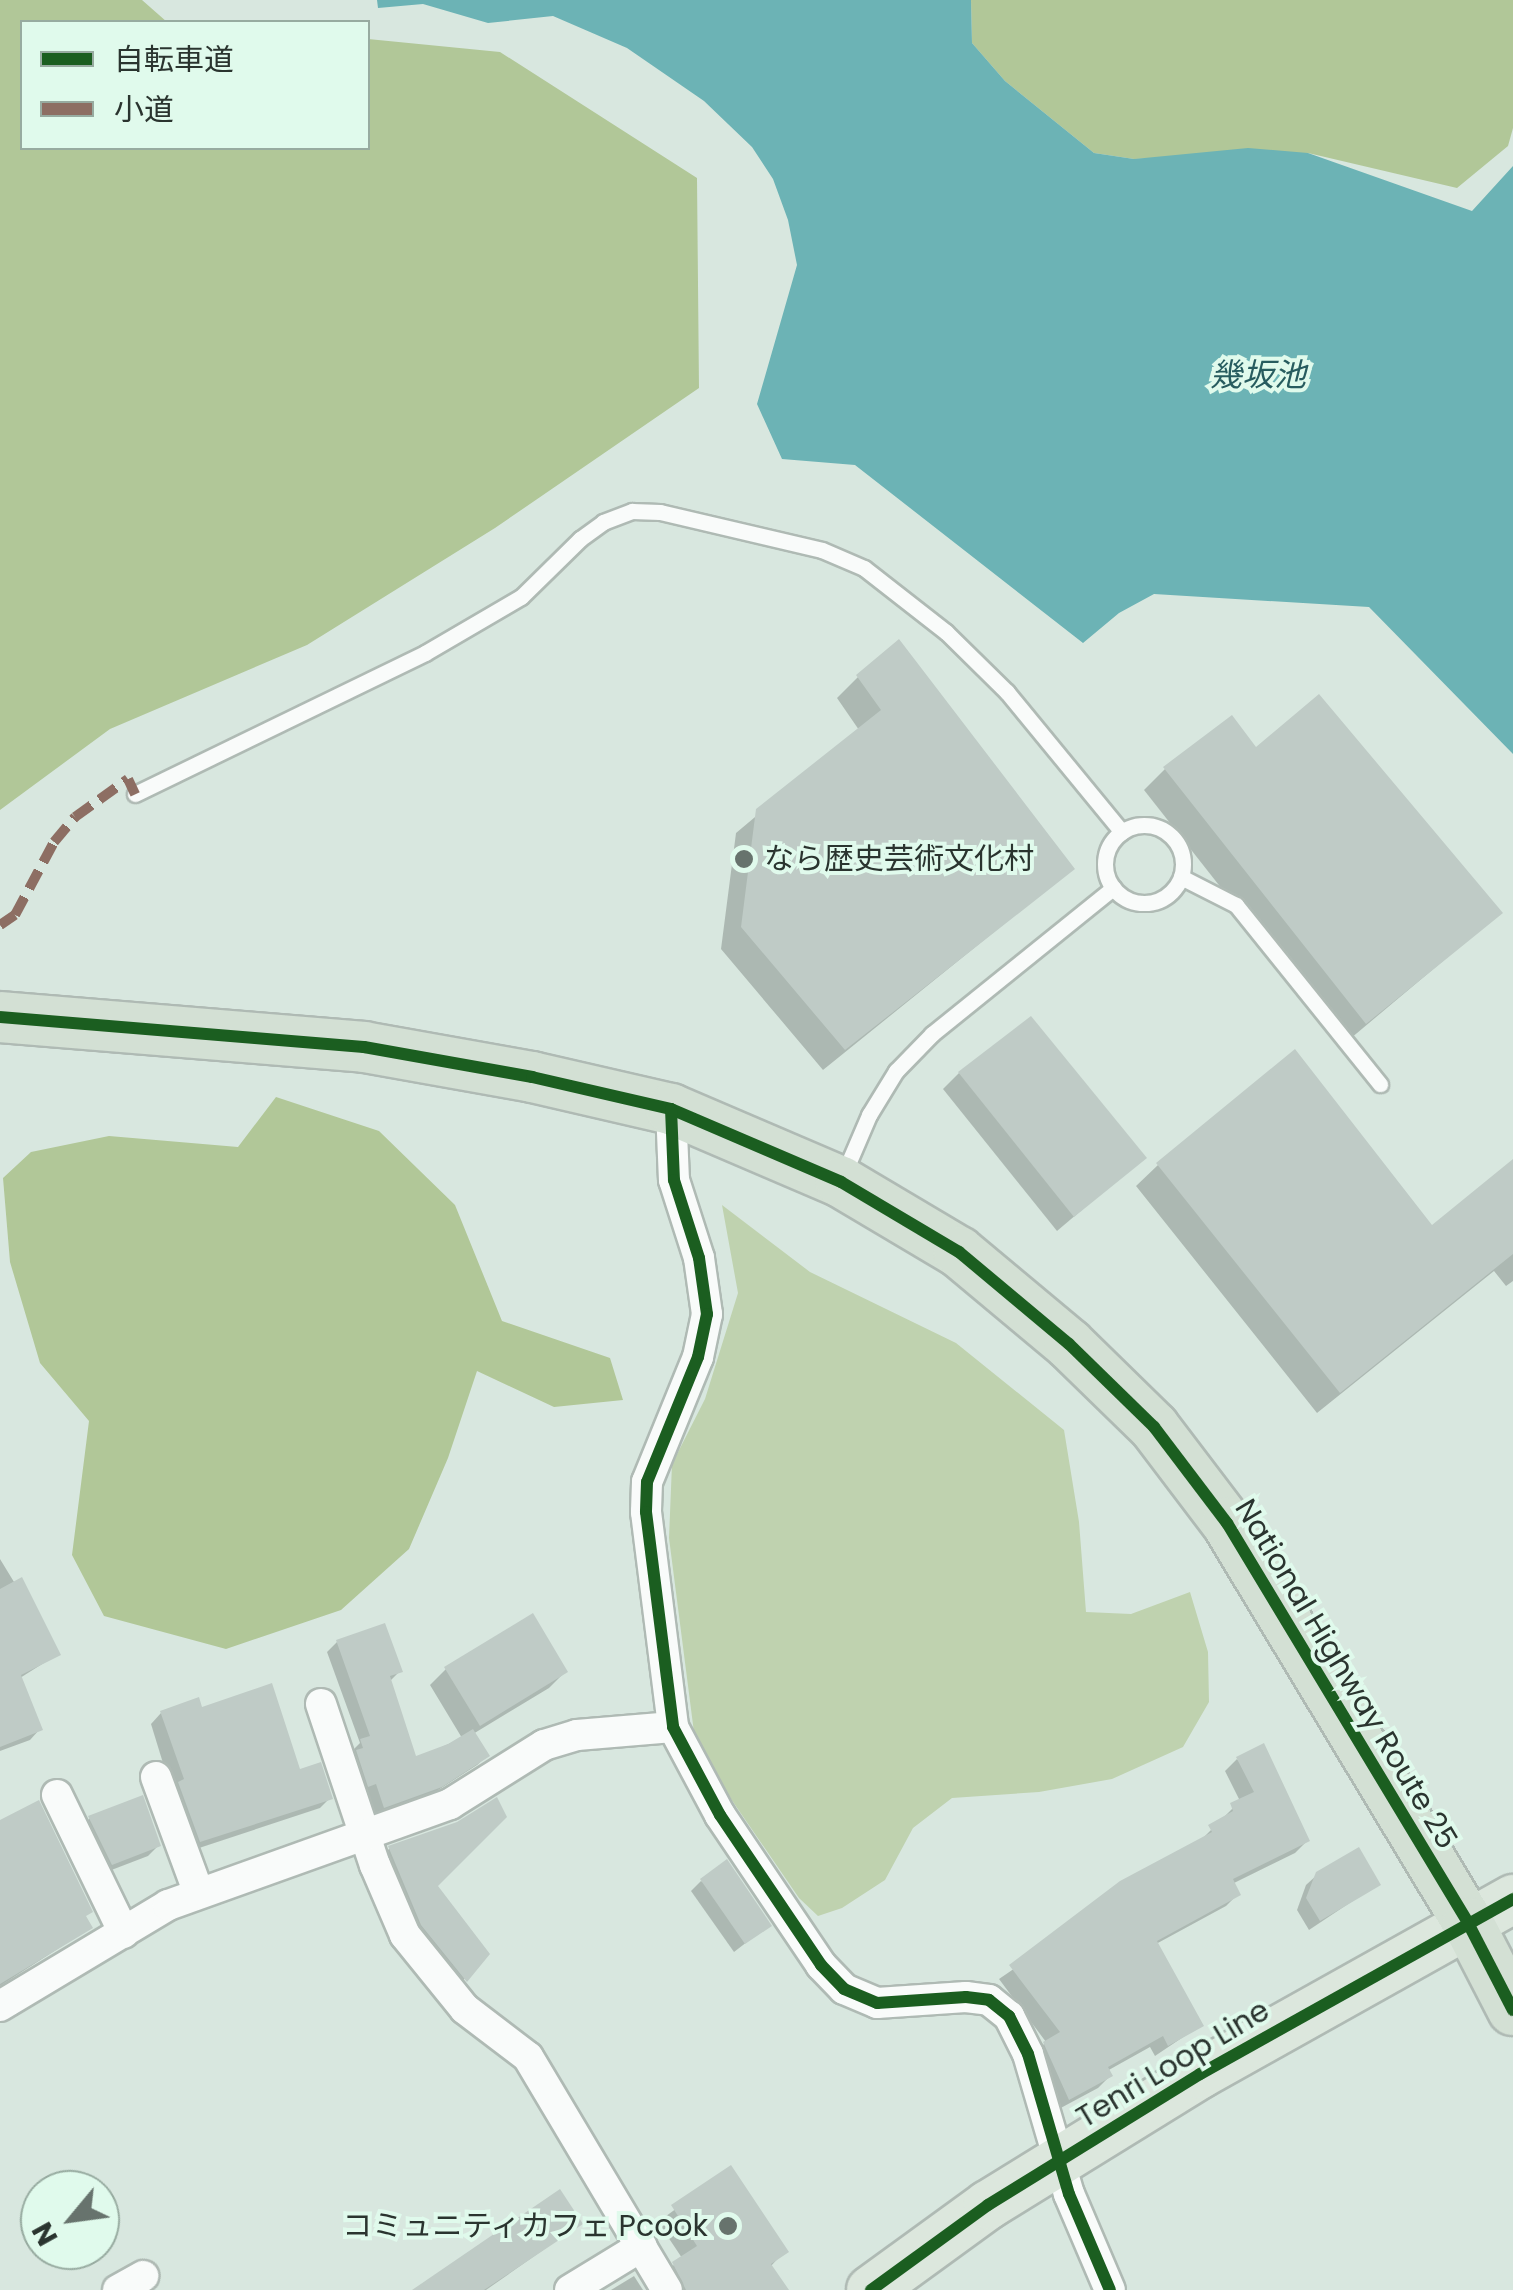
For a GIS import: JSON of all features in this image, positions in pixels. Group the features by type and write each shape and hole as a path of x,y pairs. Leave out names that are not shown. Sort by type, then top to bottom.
{"highway":[{"name":"National Highway Route 25","path":"0,1017 364,1048 532,1077 671,1109 841,1182 959,1252 1069,1344 1154,1428 1228,1523 1468,1923 1513,2010"}],"main road":[{"name":"Tenri Loop Line","path":"872,2290 932,2243 1200,2074 1513,1899"}],"street":[{"path":"671,1109 674,1180 699,1258 707,1314 698,1357 647,1482 646,1512 673,1727 720,1815 822,1965 844,1989 878,2003 966,1997 989,2000 1010,2016 1028,2054 1069,2194 1110,2290"},
{"path":"321,1704 364,1834 406,1935 465,2010 528,2058 668,2290"},
{"path":"0,2006 198,1891 450,1804 544,1745 576,1735 673,1727"},
{"path":"156,1777 198,1891"},
{"path":"57,1795 124,1933"},
{"path":"570,2290 642,2246"}],"lane":[{"path":"135,794 425,653 522,596 603,522 632,511 660,512 822,550 864,568 946,632 1007,692 1122,832"},
{"path":"1146,825 1168,833 1182,854 1181,877 1176,888 1156,902 1132,902 1113,888 1105,864 1107,852 1122,832 1146,825"},
{"path":"1181,877 1236,905 1380,1084"},
{"path":"841,1182 869,1116 896,1071 932,1034 1113,888"}],"green space":[{"path":"0,0 142,0 165,20 20,20 20,150 370,150 370,39 500,52 697,178 699,388 495,528 307,645 110,729 0,810"},
{"path":"971,0 1513,0 1513,128 1508,146 1457,188 1308,153 1134,159 1094,153 1005,81 972,43"},
{"path":"276,1097 379,1131 455,1205 502,1321 610,1358 623,1400 554,1407 477,1371 448,1458 409,1549 341,1610 226,1649 104,1616 72,1555 89,1421 40,1363 10,1262 3,1178 31,1152 109,1136 238,1147"},
{"path":"722,1205 810,1272 956,1343 1064,1430 1079,1522 1086,1612 1131,1614 1190,1592 1208,1652 1209,1702 1183,1747 1112,1779 1039,1792 952,1798 913,1828 885,1880 842,1908 818,1916 799,1898 696,1748 669,1538 672,1464 705,1399 738,1293"}],"water":[{"name":"幾坂池","path":"377,0 971,0 972,43 1005,81 1094,153 1134,159 1248,148 1308,153 1472,211 1513,166 1513,754 1369,607 1154,594 1119,613 1083,643 855,465 782,459 757,404 797,265 788,220 773,179 752,147 704,101 627,48 553,16 488,23 423,4 378,8"}],"building":[{"path":"899,639 1075,869 845,1050 741,927 756,809 881,710 856,675"},
{"path":"1319,694 1503,913 1366,1024 1163,767 1232,715 1256,747"},
{"path":"1031,1016 1147,1158 1074,1217 958,1072"},
{"path":"1295,1049 1432,1225 1513,1159 1513,1254 1340,1393 1156,1163"},
{"path":"22,1577 61,1655 21,1675 43,1730 0,1747 0,1589"},
{"path":"533,1613 568,1672 480,1726 444,1667"},
{"path":"385,1623 403,1672 390,1676 416,1756 473,1729 490,1756 442,1787 384,1808 376,1784 368,1787 356,1750 363,1748 360,1739 370,1736 336,1640"},
{"path":"272,1683 300,1769 321,1762 333,1799 200,1842 178,1782 184,1779 160,1711 199,1697 202,1707"},
{"path":"1264,1743 1310,1841 1233,1879 1241,1895 1157,1941 1204,2026 1168,2046 1163,2036 1108,2067 1113,2076 1069,2100 1043,2042 1060,2032 1009,1965 1120,1881 1212,1832 1208,1825 1233,1811 1230,1803 1254,1792 1236,1757"},
{"path":"143,1795 161,1846 112,1865 88,1816"},
{"path":"497,1797 507,1817 438,1886 490,1954 467,1982 421,1925 388,1846 457,1822"},
{"path":"39,1800 93,1912 86,1916 93,1928 0,1984 0,1820"},
{"path":"1359,1847 1381,1885 1320,1921 1306,1898 1316,1872"},
{"path":"727,1859 772,1926 745,1944 700,1879"},
{"name":"コミュニティカフェ Pcook","path":"731,2165 789,2252 771,2264 789,2290 686,2290 672,2262 697,2246 671,2205"},
{"path":"560,2189 583,2224 484,2290 412,2290"}],"marked path":[{"path":"0,925 15,915 54,842 75,817 128,779 135,794"}],"cycle path":[{"path":"0,1017 364,1047 532,1077 671,1109 841,1182 959,1252 1069,1344 1154,1427 1227,1523 1468,1923 1513,2010"},
{"path":"671,1109 674,1180 699,1258 707,1314 698,1357 647,1482 646,1512 673,1727 720,1815 821,1965 844,1989 877,2003 966,1997 989,2000 1009,2016 1028,2054 1069,2194 1110,2290"},
{"path":"871,2290 988,2205 1200,2074 1513,1899"}],"place":[{"name":"なら歴史芸術文化村","path":"744,859"},
{"name":"コミュニティカフェ Pcook","path":"728,2226"}]}
